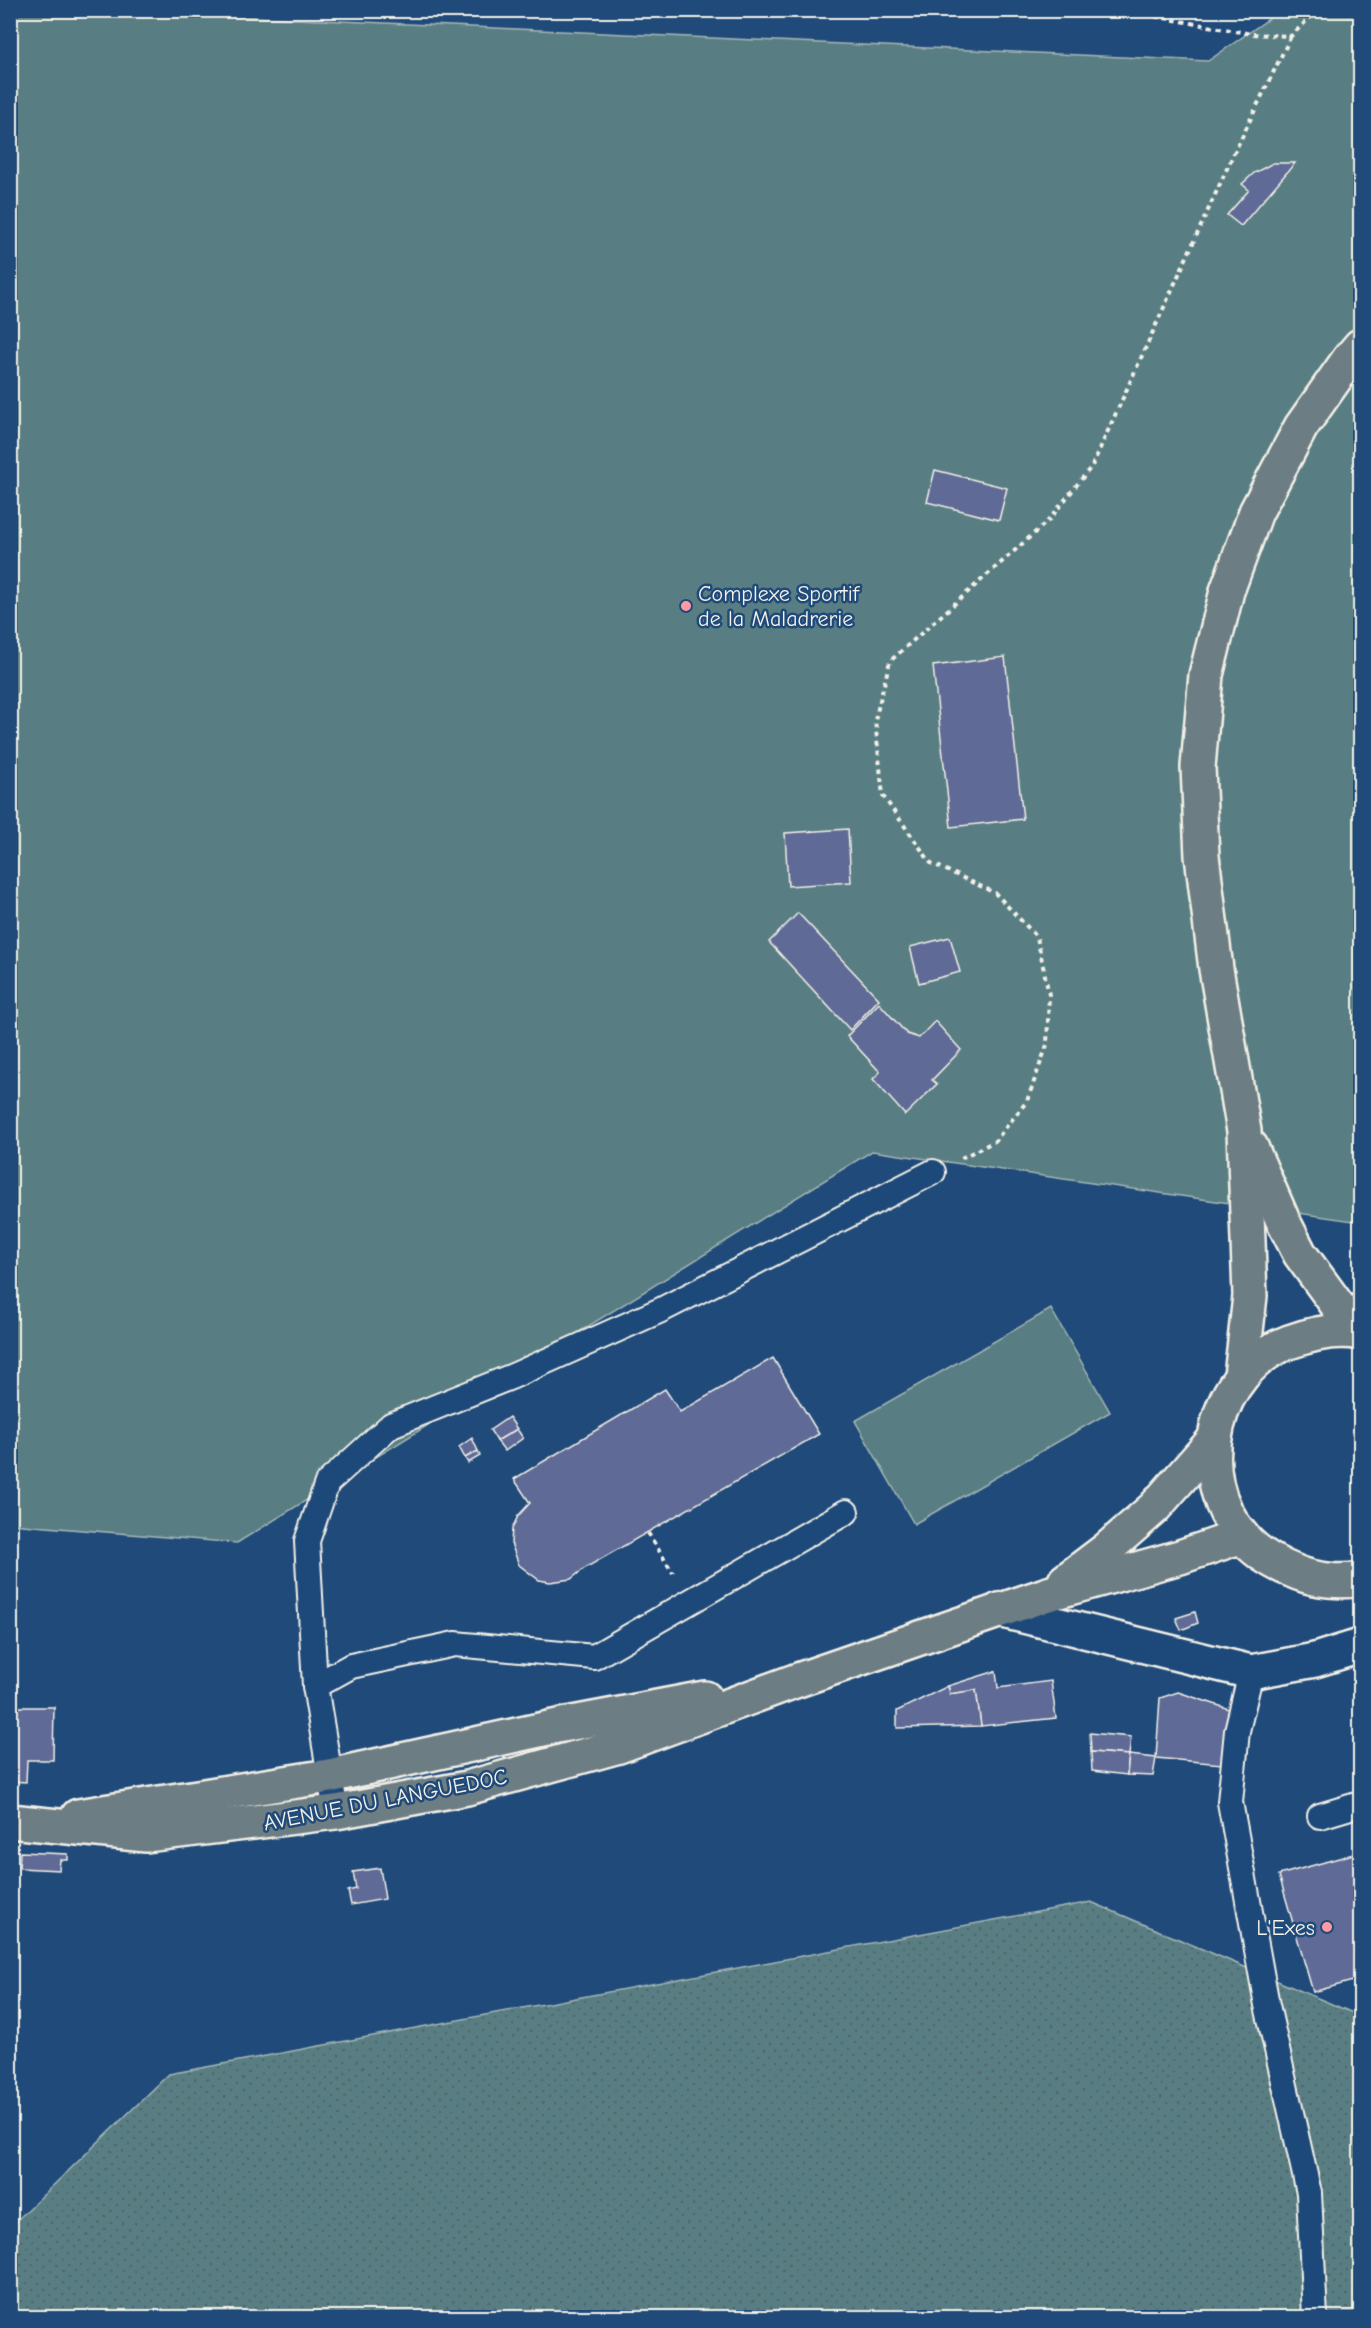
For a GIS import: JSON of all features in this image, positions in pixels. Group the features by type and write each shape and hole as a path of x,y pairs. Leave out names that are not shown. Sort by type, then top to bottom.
{"main road":[{"path":"1241,1376 1250,1296 1244,1131 1216,969 1202,856 1198,766 1206,675 1227,591 1256,512 1301,428 1360,346"},
{"path":"1244,1131 1300,1254 1359,1333"},
{"path":"1359,1333 1314,1333 1274,1348 1241,1376 1222,1407 1213,1441 1214,1475 1223,1508 1242,1536 1275,1564 1314,1579 1359,1582"},
{"name":"AVENUE DU LANGUEDOC","path":"1048,1594 1106,1550 1154,1508 1213,1441"},
{"name":"AVENUE DU LANGUEDOC","path":"22,1822 146,1835 336,1812 467,1788 619,1746 795,1680 999,1610 1180,1557 1242,1536"},
{"name":"AVENUE DU LANGUEDOC","path":"22,1822 330,1776 562,1725 795,1680"}],"street":[{"path":"999,1610 1251,1672 1316,1660 1360,1646"}],"lane":[{"path":"336,1812 315,1686 307,1541 327,1483 391,1425 513,1376 661,1310 933,1172"},
{"path":"315,1686 351,1666 455,1644 594,1657 846,1512"},
{"path":"1251,1672 1237,1731 1230,1802 1267,2005 1309,2193 1315,2318"},
{"path":"1320,1816 1360,1804"}],"path":[{"path":"1120,10 1252,34 1291,36"},
{"path":"933,1172 995,1141 1027,1101 1047,1045 1049,995 1037,937 995,893 931,862 883,796 875,720 890,661 1048,520 1092,466 1234,153 1291,36 1318,10"},
{"path":"648,1533 677,1580"}],"green space":[{"name":"Complexe Sportif de la Maladrerie","path":"10,11 125,11 1208,61 1280,11 1360,11 1360,1222 872,1151 237,1543 11,1524"},
{"path":"1051,1309 1110,1412 914,1524 855,1421"},
{"path":"1091,1902 1360,2016 1360,2317 11,2318 11,2226 169,2074"}],"building":[{"path":"1273,163 1295,163 1241,226 1227,215 1249,190 1242,184 1254,173"},
{"path":"935,470 1007,488 999,520 927,502"},
{"path":"1005,657 1023,819 951,827 933,666"},
{"path":"848,829 851,882 788,886 785,833"},
{"path":"798,913 879,999 850,1030 769,942"},
{"path":"950,937 960,972 919,983 910,947"},
{"path":"879,1003 907,1034 919,1038 935,1021 961,1050 932,1080 937,1084 905,1115 873,1079 880,1072 847,1036"},
{"path":"773,1358 819,1434 585,1568 571,1579 550,1582 539,1580 519,1565 511,1543 512,1529 518,1516 530,1503 514,1479 665,1389 680,1412"},
{"path":"509,1417 517,1429 497,1441 490,1430"},
{"path":"517,1429 523,1438 505,1451 497,1441"},
{"path":"472,1438 478,1451 465,1458 459,1447"},
{"path":"478,1451 480,1456 468,1463 465,1458"},
{"path":"1195,1612 1198,1623 1181,1630 1176,1618"},
{"path":"996,1671 998,1688 1051,1681 1056,1718 981,1726 976,1690 950,1694 948,1686"},
{"path":"948,1686 950,1694 976,1690 981,1726 897,1728 897,1711"},
{"path":"1178,1692 1232,1710 1223,1747 1222,1764 1156,1758 1160,1698"},
{"path":"10,1707 54,1707 53,1760 27,1760 26,1782 10,1781"},
{"path":"1090,1733 1131,1737 1129,1755 1091,1752"},
{"path":"1091,1752 1129,1755 1127,1775 1092,1771"},
{"path":"1129,1755 1156,1758 1153,1776 1127,1775"},
{"path":"20,1852 68,1854 68,1860 60,1860 59,1870 19,1868"},
{"name":"L'Exes","path":"1360,1852 1360,1979 1313,1992 1279,1875"},
{"path":"380,1868 385,1899 351,1905 348,1891 356,1889 353,1872"}],"place":[{"name":"Complexe Sportif de la Maladrerie","path":"686,606"},
{"name":"L'Exes","path":"1327,1927"}]}
